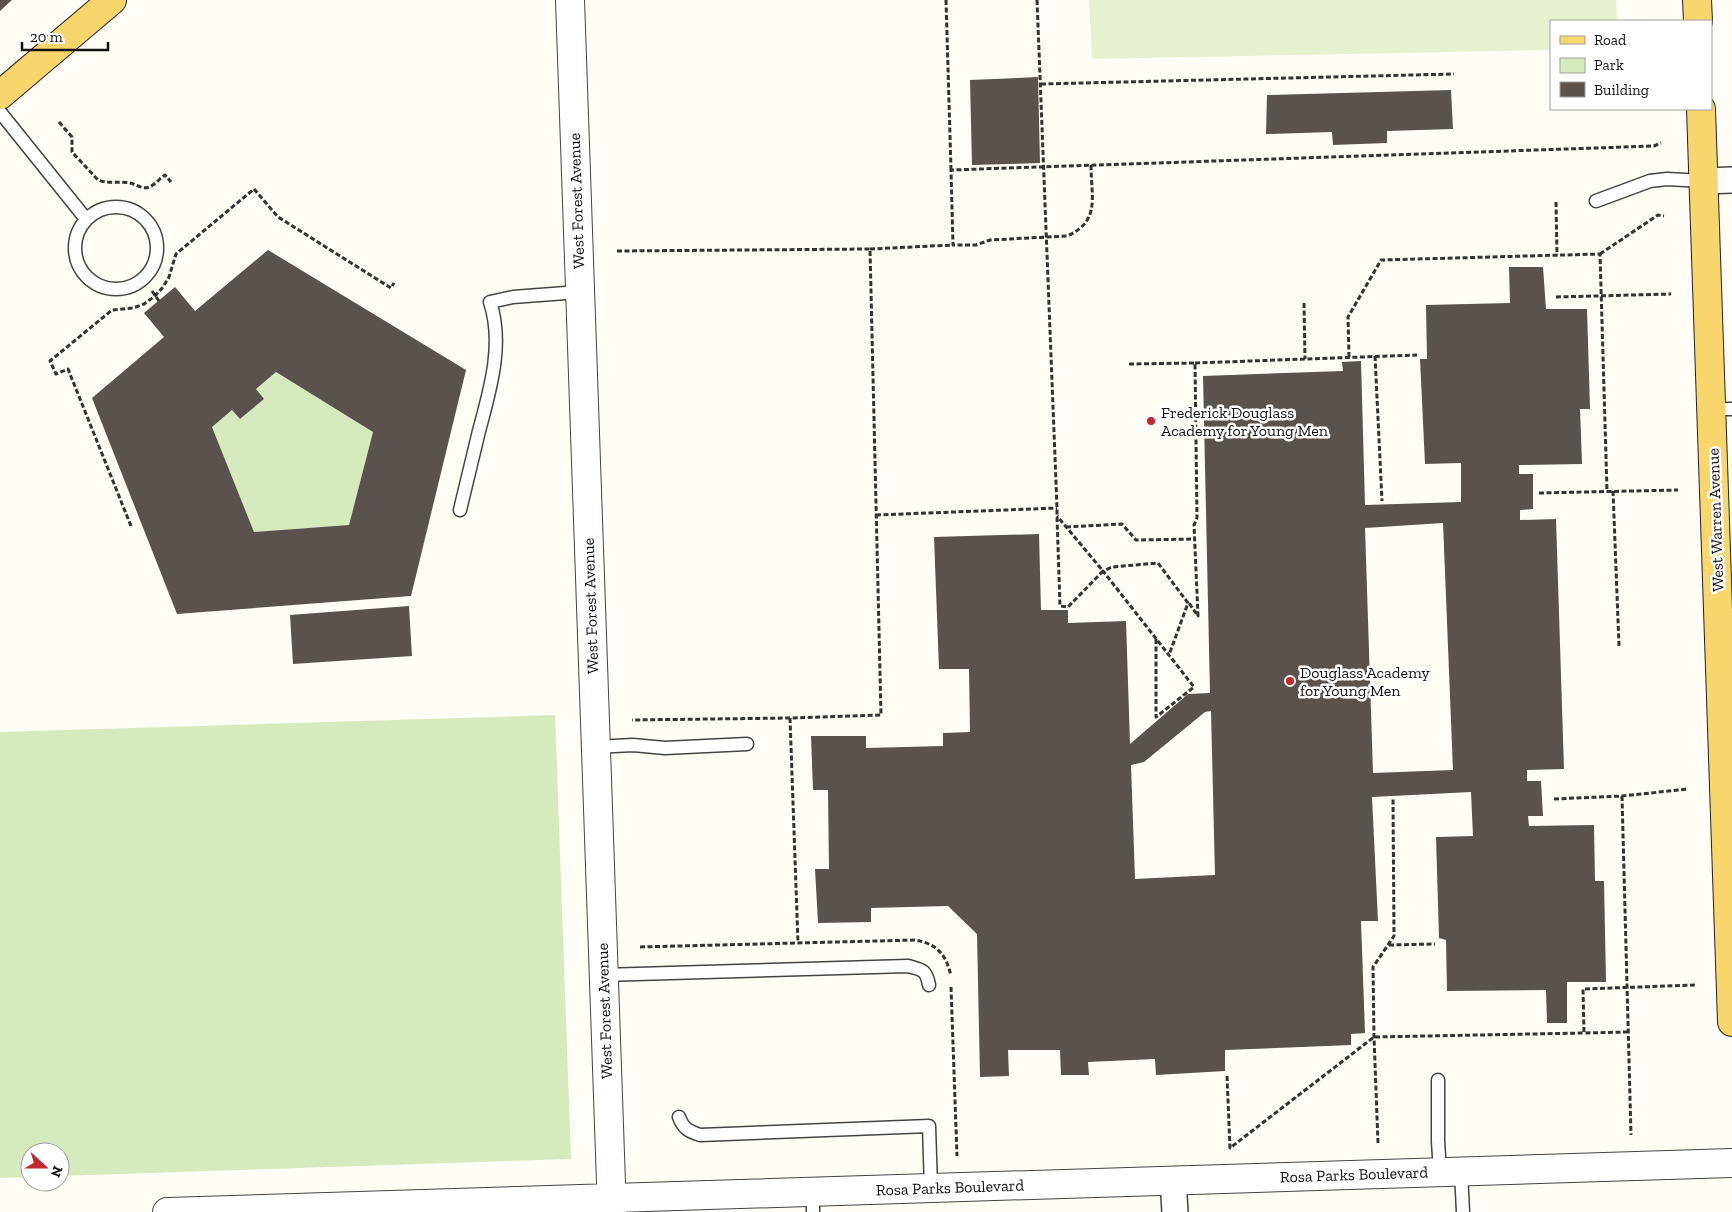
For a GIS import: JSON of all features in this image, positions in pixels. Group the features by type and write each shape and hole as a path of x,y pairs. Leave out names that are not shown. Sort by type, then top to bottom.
{"main road":[{"path":"2,94 112,0"},
{"path":"1697,0 1698,20"},
{"name":"West Warren Avenue","path":"1701,110 1703,181 1722,409 1732,1022"}],"street":[{"name":"West Forest Avenue","path":"570,0 611,1205"},
{"path":"1703,181 1732,180"},
{"name":"Rosa Parks Boulevard","path":"167,1212 813,1202 931,1188 1732,1163"},
{"path":"1174,1180 1174,1212"}],"lane":[{"path":"2,94 86,219"},
{"path":"1596,201 1650,181 1667,178 1703,181"},
{"path":"117,206 128,208 147,221 157,242 157,254 153,266 146,276 127,288 115,290 103,288 92,282 77,264 74,252 79,228 86,219 96,212 117,206"},
{"path":"460,510 491,386 495,357 495,316 490,302 513,297 579,292"},
{"path":"595,747 633,746 665,748 747,744"},
{"path":"603,975 908,966 922,970 927,975 929,985"},
{"path":"1438,1080 1438,1140 1451,1171 1463,1212"},
{"path":"679,1116 682,1126 700,1135 929,1126 931,1188"}],"path":[{"path":"946,0 953,245"},
{"path":"1037,0 1060,606 1068,607 1104,571 1112,567 1158,563 1198,616 1194,525 1197,518 1195,363"},
{"path":"1041,84 1454,74"},
{"path":"59,122 72,136 72,152 98,180 102,182 134,184 149,188 165,174 172,182"},
{"path":"951,170 1654,146 1661,143"},
{"path":"617,252 976,245 990,240 1067,236 1077,232 1085,225 1092,214 1091,165"},
{"path":"131,526 68,369 56,374 50,361 112,310 133,308 144,304 155,296 169,278 176,254 254,189 278,217 391,288 394,283"},
{"path":"1556,202 1557,255"},
{"path":"1349,357 1348,317 1381,260 1600,254 1658,215 1664,216"},
{"path":"206,223 209,226"},
{"path":"632,720 881,715 870,248"},
{"path":"1600,254 1607,491"},
{"path":"152,292 160,301"},
{"path":"1556,297 1671,294"},
{"path":"1304,303 1305,359"},
{"path":"76,334 79,338"},
{"path":"1129,364 1417,355"},
{"path":"1375,356 1382,501"},
{"path":"1539,493 1678,490"},
{"path":"1613,491 1619,646"},
{"path":"876,514 1057,508"},
{"path":"1057,516 1104,571 1194,687 1156,717 1156,639"},
{"path":"1066,527 1122,524 1136,540 1195,539"},
{"path":"1169,655 1188,603"},
{"path":"790,718 798,943"},
{"path":"1554,799 1622,796 1688,789"},
{"path":"1622,796 1631,1135"},
{"path":"1378,1143 1373,967 1394,936 1393,799"},
{"path":"1388,945 1435,944"},
{"path":"1584,1033 1583,989 1696,985"},
{"path":"1227,1076 1230,1148 1374,1037 1628,1032"}],"green space":[{"path":"1089,0 1616,0 1617,20 1550,20 1550,50 1092,59"},
{"path":"276,372 373,432 349,525 254,532 212,427 232,410 241,419 263,399 256,389"},
{"path":"555,715 571,1159 70,1176 70,1142 20,1142 20,1177 0,1178 0,732"}],"building":[{"path":"0,0 12,0 0,11"},
{"path":"1038,77 1040,163 972,165 970,80"},
{"path":"1451,90 1453,129 1387,131 1387,143 1333,145 1332,132 1266,134 1267,95"},
{"path":"268,250 466,370 411,596 177,614 92,398 164,337 144,313 175,287 195,311","holes":["276,372 373,432 349,525 254,532 212,427 232,410 240,419 264,399 256,389"]},
{"name":"Douglass Academy for Young Men","path":"1509,267 1543,267 1546,309 1587,309 1590,409 1580,409 1582,464 1519,465 1519,474 1533,474 1533,509 1520,510 1520,520 1556,519 1564,769 1527,770 1527,781 1541,781 1543,816 1528,816 1529,826 1594,825 1595,881 1604,881 1606,982 1567,982 1567,1023 1547,1023 1546,990 1447,991 1446,940 1439,938 1436,837 1473,836 1471,792 1372,797 1378,921 1361,921 1365,1033 1351,1034 1351,1045 1225,1050 1225,1071 1156,1075 1155,1059 1088,1062 1089,1075 1061,1075 1060,1050 1008,1050 1009,1076 980,1077 977,934 948,906 871,908 871,922 818,923 815,869 829,869 828,790 813,790 811,736 866,736 866,748 943,746 943,733 970,732 969,669 939,669 934,537 1039,534 1041,610 1068,610 1068,623 1126,621 1130,744 1188,694 1210,693 1203,376 1343,371 1342,362 1361,361 1365,505 1461,502 1461,463 1425,464 1420,359 1427,359 1426,305 1510,303","holes":["1443,523 1453,770 1373,773 1365,528","1211,711 1215,875 1135,879 1131,765 1144,762 1205,712"]},
{"path":"409,606 412,656 293,664 290,615"}],"place":[{"name":"Frederick Douglass Academy for Young Men","path":"1151,421"},
{"name":"Douglass Academy for Young Men","path":"1290,681"}]}
